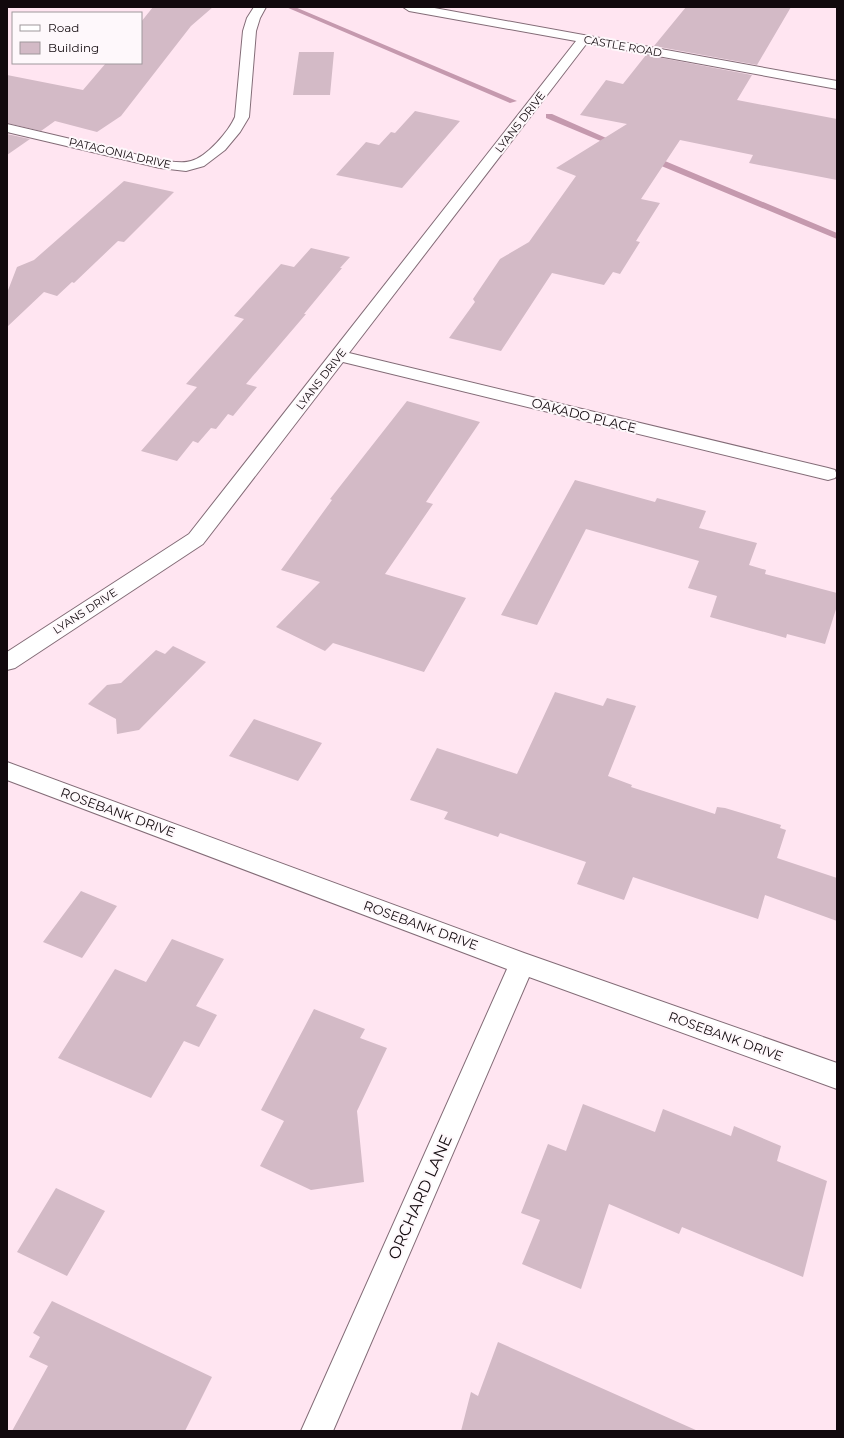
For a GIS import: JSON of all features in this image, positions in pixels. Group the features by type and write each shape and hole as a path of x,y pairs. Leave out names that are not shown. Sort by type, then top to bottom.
{"street":[{"name":"PATAGONIA DRIVE","path":"7,128 160,164 180,167 198,165 212,155 228,139 242,118 247,46 254,14 260,7"},
{"name":"CASTLE ROAD","path":"409,7 837,85"},
{"name":"LYANS DRIVE","path":"7,662 196,539 584,39"},
{"name":"OAKADO PLACE","path":"339,356 828,474"},
{"name":"ROSEBANK DRIVE","path":"7,770 522,963 837,1076"},
{"name":"ORCHARD LANE","path":"317,1431 522,963"}],"building":[{"path":"153,7 213,7 191,26 121,116 97,132 55,121 41,131 7,123 7,75 83,90 105,64 142,64 142,21"},
{"path":"686,7 791,7 757,65 654,46"},
{"path":"299,52 334,52 330,95 293,95"},
{"path":"646,55 752,75 737,100 837,119 837,180 749,163 753,155 680,140 641,199 660,203 636,241 640,242 620,274 613,272 604,285 552,273 501,351 449,338 475,302 473,299 500,259 529,242 576,176 556,168 627,124 580,115 606,80 623,84"},
{"path":"415,111 460,121 402,188 336,175 366,142 379,145 391,132 395,133"},
{"path":"7,134 30,139 7,155"},
{"path":"124,181 174,192 124,242 118,241 74,283 72,282 57,296 44,292 7,327 7,293 17,267 34,260"},
{"path":"311,248 350,257 304,314 306,314 246,384 257,387 233,416 228,414 216,429 211,428 198,443 193,441 177,461 141,451 197,387 186,384 244,319 234,316 281,264 294,267"},
{"path":"407,401 480,422 426,502 433,504 385,574 466,598 424,672 333,643 325,651 276,627 320,582 281,570 332,500 330,499"},
{"path":"575,480 655,502 657,498 706,511 699,528 757,543 749,565 766,570 765,574 837,593 837,606 825,644 787,634 786,638 710,617 717,596 688,588 699,561 586,529 537,625 501,615"},
{"path":"173,646 206,662 139,730 117,734 116,719 88,704 107,685 121,683 156,650 165,654"},
{"path":"555,692 603,706 607,698 636,706 608,776 632,785 631,787 715,814 717,807 725,808 781,825 780,828 786,830 777,858 837,878 837,921 765,895 758,919 633,877 624,900 577,884 586,862 500,833 498,837 444,819 448,812 410,800 437,748 517,774"},
{"path":"254,719 322,743 298,781 229,756"},
{"path":"81,891 117,906 82,958 43,942"},
{"path":"172,939 224,959 196,1006 217,1015 199,1047 184,1041 151,1098 58,1058 115,969 146,982"},
{"path":"314,1009 365,1029 360,1038 387,1048 357,1111 364,1182 311,1190 260,1166 284,1121 261,1110"},
{"path":"583,1104 655,1132 663,1109 731,1136 734,1126 781,1146 777,1161 827,1181 803,1277 682,1227 679,1234 609,1204 581,1289 522,1264 540,1220 521,1213 548,1144 566,1151"},
{"path":"56,1188 105,1211 67,1276 17,1252"},
{"path":"52,1301 212,1377 185,1431 12,1431 48,1366 29,1357 40,1337 33,1333"},
{"path":"498,1342 698,1431 461,1431 471,1392 478,1396"}],"waterway":[{"path":"289,7 513,101"},
{"path":"549,116 618,145"},
{"path":"650,158 837,236"}]}
